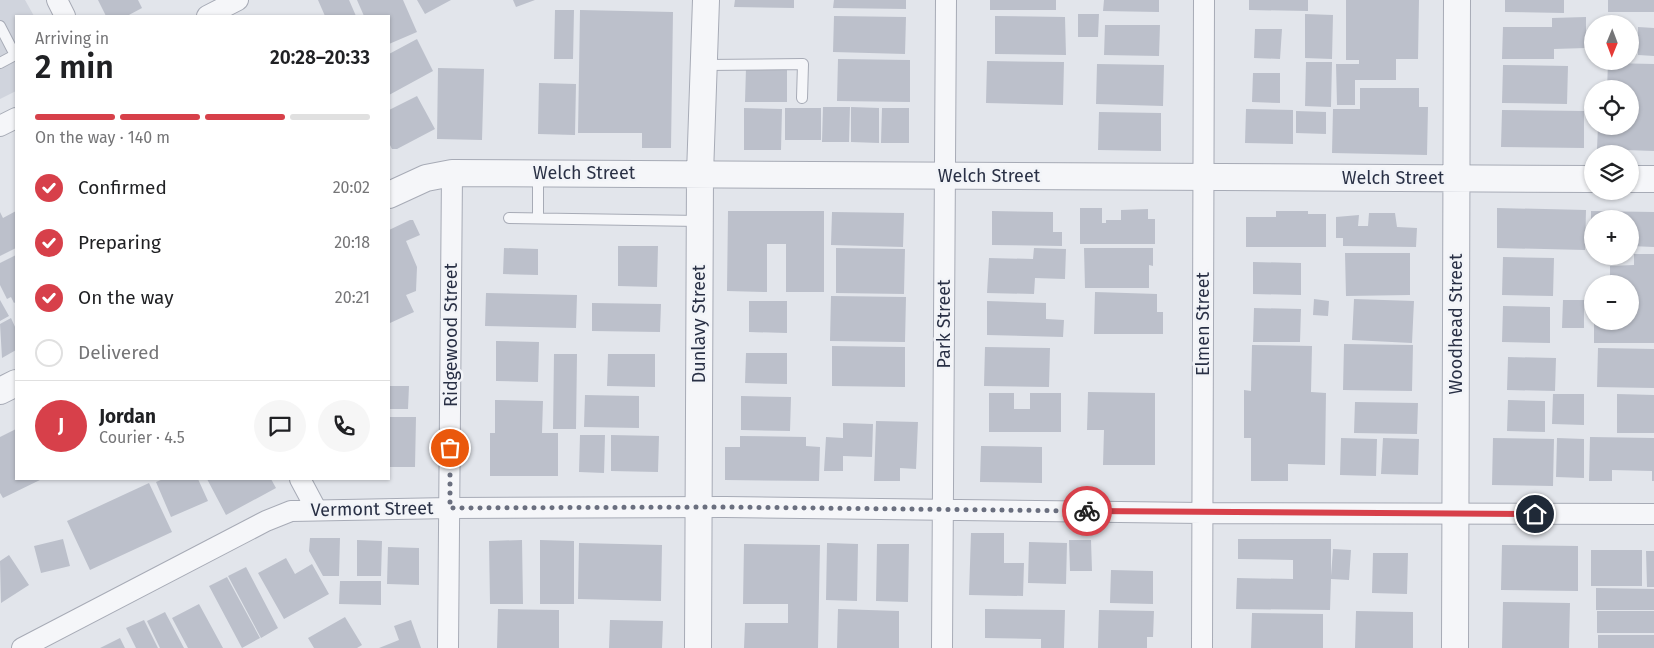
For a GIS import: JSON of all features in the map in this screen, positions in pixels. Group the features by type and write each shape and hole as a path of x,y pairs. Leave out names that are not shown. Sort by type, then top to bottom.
{"street":[{"path":"57,0 65,15"},
{"path":"209,15 238,0"},
{"name":"Dunlavy Street","path":"698,648 700,174 706,0"},
{"name":"Park Street","path":"942,648 946,0"},
{"name":"Elmen Street","path":"1202,648 1204,0"},
{"name":"Woodhead Street","path":"1454,648 1457,0"},
{"path":"0,126 15,118"},
{"name":"Welch Street","path":"390,195 426,178 452,173 1584,179"},
{"name":"Ridgewood Street","path":"448,648 452,173"},
{"path":"1639,179 1654,180"},
{"path":"0,391 15,384"},
{"path":"301,480 316,509"},
{"name":"Vermont Street","path":"22,648 266,521 291,511 316,509 699,507 1202,513 1654,514"}],"lane":[{"path":"0,26 15,55 0,62"},
{"path":"704,65 803,64 802,98"},
{"path":"538,173 538,218"},
{"path":"509,218 700,221"}],"shaded area":[{"path":"0,0 25,0 33,15 15,15 15,92 0,99"}],"building":[{"path":"98,0 138,0 142,8 129,15 106,15"},
{"path":"318,0 349,0 356,15 325,15"},
{"path":"357,0 403,0 417,32 390,44 390,15 364,15"},
{"path":"417,0 451,0 425,14"},
{"path":"513,0 535,0 516,7"},
{"path":"735,0 794,0 794,8 734,7"},
{"path":"834,0 906,0 906,9 833,8"},
{"path":"990,0 1056,0 1056,10 990,10"},
{"path":"1104,0 1159,0 1159,12 1103,11"},
{"path":"1249,0 1308,0 1308,11 1249,10"},
{"path":"1346,0 1419,0 1418,59 1396,59 1396,80 1355,80 1355,105 1337,105 1336,64 1359,64 1359,60 1346,60"},
{"path":"1505,0 1564,0 1564,13 1505,12"},
{"path":"1608,0 1654,0 1654,12 1608,12"},
{"path":"555,10 574,10 573,59 554,59"},
{"path":"580,10 673,12 671,148 642,148 642,133 578,133"},
{"path":"1078,14 1099,14 1098,37 1078,37"},
{"path":"1305,14 1333,15 1332,59 1305,58"},
{"path":"834,16 906,17 905,54 833,52"},
{"path":"995,16 1065,17 1066,55 995,54"},
{"path":"1584,17 1584,48 1554,49 1554,59 1502,59 1503,27 1552,27 1552,18"},
{"path":"1105,25 1160,25 1159,56 1104,55"},
{"path":"1639,27 1654,28 1654,56 1639,55"},
{"path":"1255,29 1282,29 1280,59 1254,58"},
{"path":"417,39 433,71 390,94 390,53"},
{"path":"838,59 910,60 910,102 837,101"},
{"path":"987,61 1064,62 1063,105 986,103"},
{"path":"1306,62 1332,62 1331,107 1305,106"},
{"path":"1097,64 1164,65 1163,106 1096,104"},
{"path":"1639,64 1654,64 1654,151 1639,150 1639,145 1597,145 1598,135 1639,135 1639,80 1607,80 1608,70 1639,70"},
{"path":"1503,65 1568,66 1567,104 1502,103"},
{"path":"438,68 484,69 482,140 437,139"},
{"path":"746,68 787,68 787,102 745,102"},
{"path":"1253,73 1280,73 1280,103 1252,102"},
{"path":"539,83 576,84 575,135 538,134"},
{"path":"1360,88 1419,88 1419,107 1428,107 1427,155 1332,153 1333,109 1360,109"},
{"path":"417,96 435,129 397,149 392,149 390,145 390,110"},
{"path":"823,107 850,107 849,142 822,142"},
{"path":"851,107 879,108 879,143 851,142"},
{"path":"744,108 782,109 781,150 744,150"},
{"path":"785,108 821,108 821,140 785,140"},
{"path":"882,108 909,108 909,143 881,143"},
{"path":"1246,109 1293,110 1293,144 1245,143"},
{"path":"1502,110 1584,111 1584,148 1501,147"},
{"path":"1296,111 1326,112 1326,134 1296,133"},
{"path":"1099,112 1161,113 1161,151 1098,150"},
{"path":"1080,208 1102,208 1102,223 1106,223 1106,220 1121,220 1121,210 1148,209 1148,219 1155,219 1155,244 1080,244"},
{"path":"1497,208 1586,210 1584,210 1584,250 1497,248"},
{"path":"728,211 824,211 824,292 786,292 786,244 767,244 767,292 727,291"},
{"path":"992,211 1053,212 1053,232 1062,232 1062,246 992,245"},
{"path":"1276,211 1308,211 1308,214 1326,214 1326,247 1246,247 1246,217 1276,217"},
{"path":"0,212 3,218 15,212 15,248 0,256"},
{"path":"832,212 904,213 903,247 831,245"},
{"path":"1639,212 1654,212 1654,247 1639,246"},
{"path":"1369,213 1395,213 1397,227 1417,228 1416,247 1343,246 1343,238 1336,238 1336,217 1359,215 1358,226 1368,226"},
{"path":"413,220 420,235 406,241 417,267 416,291 406,295 414,312 390,323 390,230"},
{"path":"618,246 658,246 657,287 618,286"},
{"path":"504,248 538,249 538,275 503,274"},
{"path":"836,248 905,249 904,294 836,293"},
{"path":"1034,248 1066,249 1065,279 1035,278 1034,294 987,293 989,258 1033,259"},
{"path":"1084,248 1153,248 1153,266 1149,265 1149,288 1085,288"},
{"path":"1345,253 1410,253 1410,295 1346,296"},
{"path":"1639,254 1654,254 1654,343 1594,343 1594,330 1639,330 1639,275 1610,275 1610,266 1639,265"},
{"path":"15,256 14,303 11,297 7,299 0,285 0,263"},
{"path":"1503,257 1554,258 1553,296 1502,295"},
{"path":"1253,262 1301,263 1301,295 1253,294"},
{"path":"1095,292 1157,294 1157,312 1163,312 1163,334 1094,334"},
{"path":"486,293 577,295 576,328 485,326"},
{"path":"831,296 906,297 905,342 830,341"},
{"path":"1314,299 1329,301 1328,316 1313,315"},
{"path":"1354,299 1414,301 1412,343 1352,340"},
{"path":"0,300 9,316 0,321"},
{"path":"1563,300 1584,300 1584,328 1562,328"},
{"path":"749,301 787,301 787,333 749,332"},
{"path":"987,301 1046,303 1046,319 1064,320 1063,337 987,335"},
{"path":"592,303 661,304 660,332 592,331"},
{"path":"1503,306 1550,307 1550,343 1502,342"},
{"path":"1254,308 1301,309 1300,342 1253,342"},
{"path":"11,318 15,327 15,351 2,358 0,324"},
{"path":"496,341 539,342 538,382 496,381"},
{"path":"1344,344 1413,345 1412,391 1343,390"},
{"path":"1252,345 1312,346 1311,392 1326,393 1325,465 1288,464 1288,481 1251,481 1251,438 1244,438 1244,390 1251,391"},
{"path":"832,346 905,347 905,387 832,386"},
{"path":"985,347 1050,348 1049,387 984,386"},
{"path":"1598,348 1654,349 1654,388 1597,387"},
{"path":"746,353 787,353 787,384 745,383"},
{"path":"554,354 577,354 576,429 553,429"},
{"path":"608,354 655,354 655,387 607,386"},
{"path":"1508,357 1556,358 1555,391 1507,390"},
{"path":"390,386 409,386 408,409 390,409"},
{"path":"1088,392 1155,393 1155,465 1103,465 1104,430 1087,430"},
{"path":"989,393 1014,393 1014,409 1030,409 1030,393 1061,393 1061,432 989,432"},
{"path":"1553,394 1584,394 1584,425 1552,424"},
{"path":"1617,394 1654,395 1654,433 1617,433"},
{"path":"585,395 639,396 639,428 584,427"},
{"path":"741,396 791,397 790,431 741,430"},
{"path":"495,400 543,401 542,433 558,433 558,476 490,476 490,433 495,433"},
{"path":"1508,400 1545,401 1545,432 1507,431"},
{"path":"1355,402 1418,403 1417,434 1354,433"},
{"path":"390,417 416,417 415,467 390,467"},
{"path":"876,421 918,422 916,469 900,468 900,481 874,481"},
{"path":"843,423 873,424 872,457 843,456 843,471 824,471 826,437 843,438"},
{"path":"15,430 15,480 40,480 3,498 0,493 0,437"},
{"path":"580,435 605,435 604,473 579,472"},
{"path":"611,435 659,436 658,472 611,471"},
{"path":"740,436 806,437 806,446 820,447 819,481 725,480 725,447 740,447"},
{"path":"1590,437 1654,438 1654,481 1652,481 1652,471 1612,470 1612,481 1589,481"},
{"path":"1341,438 1377,439 1376,476 1340,475"},
{"path":"1383,438 1419,439 1418,475 1381,474"},
{"path":"1493,438 1554,439 1553,486 1492,485"},
{"path":"1557,438 1584,439 1584,478 1556,477"},
{"path":"981,446 1042,447 1042,483 980,482"},
{"path":"161,480 198,480 208,501 171,517 156,482"},
{"path":"208,480 272,480 276,488 226,515"},
{"path":"149,483 172,532 90,570 67,521"},
{"path":"971,533 1004,533 1004,563 1024,563 1023,596 969,595"},
{"path":"310,538 340,538 339,576 323,576 309,551"},
{"path":"63,539 70,566 41,573 34,546"},
{"path":"1238,539 1331,539 1331,576 1333,549 1351,550 1349,580 1331,579 1330,610 1236,609 1237,578 1293,579 1293,560 1238,559"},
{"path":"357,540 382,541 381,576 357,576"},
{"path":"522,540 523,604 490,604 489,541"},
{"path":"540,540 574,541 574,604 540,604"},
{"path":"1069,540 1091,540 1092,571 1070,571"},
{"path":"1029,542 1067,543 1066,584 1028,583"},
{"path":"579,543 662,545 661,601 578,599"},
{"path":"827,543 858,544 857,601 826,600"},
{"path":"744,544 820,545 818,648 744,648 745,623 788,623 788,604 743,604"},
{"path":"877,544 909,544 908,602 876,601"},
{"path":"1502,545 1578,546 1578,591 1501,590"},
{"path":"388,547 419,548 419,585 387,584"},
{"path":"1591,550 1642,550 1642,586 1591,586"},
{"path":"1646,551 1654,551 1654,587 1647,587"},
{"path":"1373,553 1408,553 1407,594 1372,593"},
{"path":"9,555 29,585 1,603 0,561"},
{"path":"286,558 295,574 312,564 329,594 284,619 258,573"},
{"path":"246,567 278,628 261,638 228,576"},
{"path":"1111,570 1153,571 1153,604 1110,603"},
{"path":"227,577 260,638 242,648 209,586"},
{"path":"340,581 381,581 381,605 339,604"},
{"path":"1596,588 1654,589 1654,610 1596,610"},
{"path":"1503,602 1570,603 1569,648 1502,648"},
{"path":"199,604 223,648 188,648 172,618"},
{"path":"498,609 559,610 559,648 497,648"},
{"path":"838,609 899,611 899,648 837,648"},
{"path":"985,609 1065,610 1064,648 1041,648 1041,639 985,638"},
{"path":"1099,610 1154,611 1153,637 1147,637 1147,648 1098,648"},
{"path":"1356,611 1413,612 1413,648 1355,648"},
{"path":"1597,611 1654,611 1654,633 1597,633"},
{"path":"165,612 184,648 160,648 147,621"},
{"path":"1252,613 1323,614 1323,648 1251,648"},
{"path":"345,617 362,645 357,648 314,648 308,638"},
{"path":"144,620 158,648 136,648 126,628"},
{"path":"411,620 421,648 379,648 399,640 394,626"},
{"path":"610,620 663,621 662,648 609,648"},
{"path":"1598,635 1654,635 1654,648 1598,648"},
{"path":"120,638 125,648 100,648"}],"way so far":[{"path":"450,448 450,508 724,507 1087,511"}],"route":[{"path":"1087,511 1535,514"}]}
